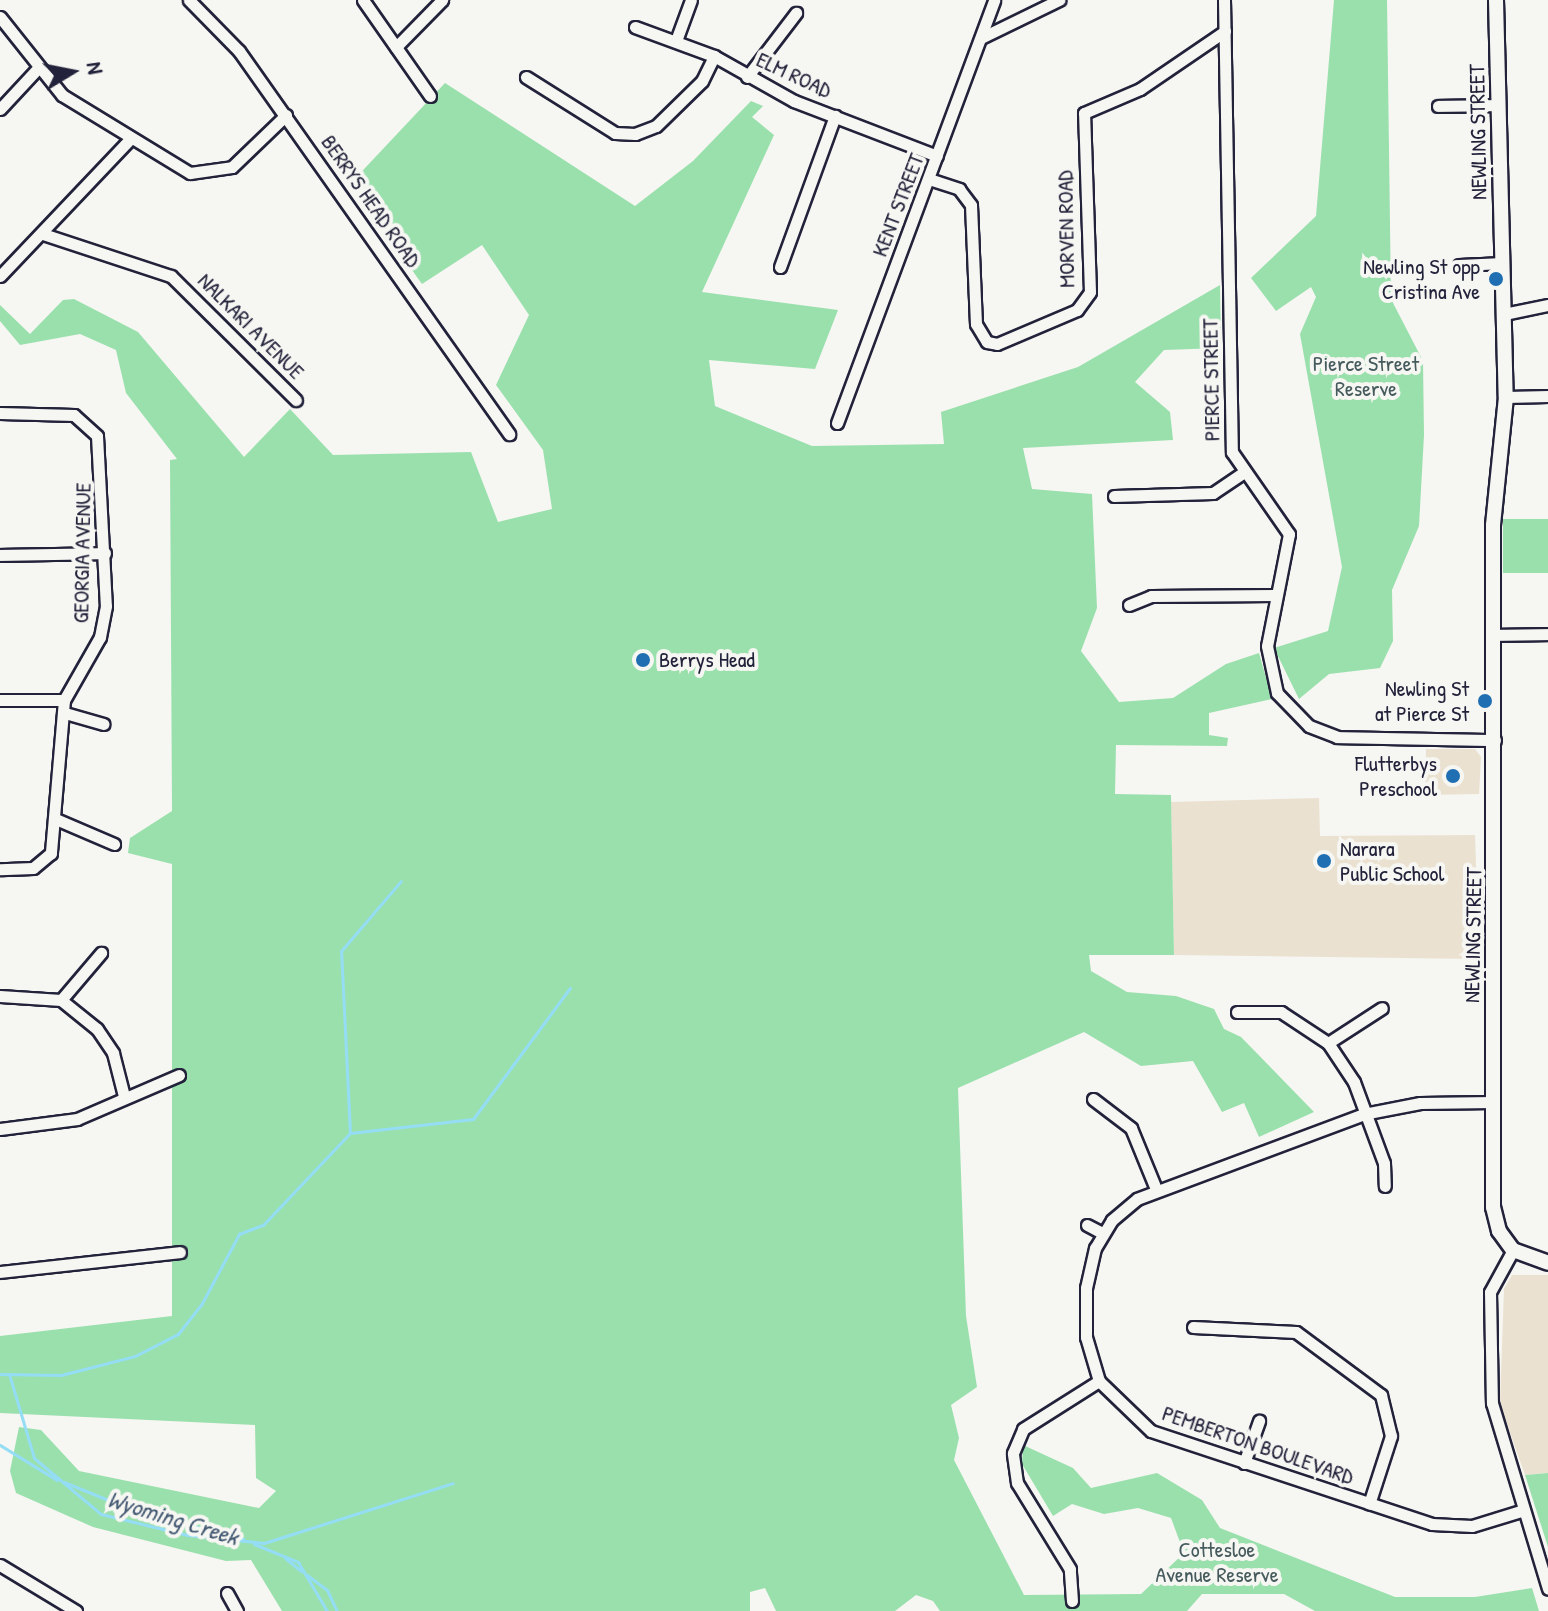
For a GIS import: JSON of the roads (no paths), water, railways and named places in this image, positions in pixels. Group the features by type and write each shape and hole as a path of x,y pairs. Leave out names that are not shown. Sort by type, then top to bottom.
{"street":[{"name":"BERRYS HEAD ROAD","path":"189,0 239,51 509,434"},
{"path":"363,0 430,96"},
{"path":"396,47 442,0"},
{"path":"677,38 691,0"},
{"name":"KENT STREET","path":"837,423 983,37 994,0"},
{"path":"983,37 1059,0"},
{"name":"PIERCE STREET","path":"1224,0 1232,452 1243,473 1289,534 1275,595 1269,670 1277,693 1309,726 1362,741 1495,740"},
{"name":"NEWLING STREET","path":"1496,0 1506,397 1494,504 1493,1102 1495,1221 1513,1250"},
{"path":"747,77 796,13"},
{"path":"0,17 73,104 180,170 213,174 232,167 286,115"},
{"name":"ELM ROAD","path":"635,27 677,38 747,77 937,156"},
{"name":"MORVEN ROAD","path":"929,179 959,189 971,205 976,324 987,342 997,344 1071,314 1090,292 1086,109 1140,89 1225,31"},
{"path":"526,77 615,133 635,134 656,126 702,81 714,56"},
{"path":"0,109 39,67"},
{"path":"1438,106 1499,105"},
{"path":"780,267 835,116"},
{"path":"0,276 131,138"},
{"name":"NALKARI AVENUE","path":"43,234 171,276 296,400"},
{"path":"1459,265 1503,263"},
{"path":"1504,314 1548,305"},
{"path":"1506,397 1548,396"},
{"name":"GEORGIA AVENUE","path":"0,413 64,412 91,427 103,457 105,553 103,628 64,707 58,820 51,853 39,865 0,869"},
{"path":"1114,496 1213,493 1243,473"},
{"path":"0,555 105,553"},
{"path":"1129,605 1151,596 1275,595"},
{"path":"1495,635 1548,634"},
{"path":"0,700 64,707 103,724"},
{"path":"58,820 114,844"},
{"path":"61,1000 101,953"},
{"path":"0,996 61,1000 97,1029 113,1053 124,1096"},
{"path":"1328,1043 1382,1008"},
{"path":"1237,1012 1281,1012 1328,1043 1354,1082 1384,1163 1385,1186"},
{"path":"0,1129 77,1119 124,1096 179,1075"},
{"path":"1093,1099 1131,1128 1156,1189"},
{"path":"1087,1225 1102,1233 1156,1189 1364,1114 1420,1103 1493,1102"},
{"name":"PEMBERTON BOULEVARD","path":"1102,1233 1089,1268 1085,1313 1099,1381 1130,1418 1151,1431 1244,1463 1369,1504 1458,1528 1524,1510"},
{"path":"1548,1263 1513,1250 1490,1292 1492,1403 1548,1589"},
{"path":"0,1272 180,1252"},
{"path":"1193,1327 1296,1332 1381,1395 1391,1436 1369,1504"},
{"path":"1072,1601 1070,1569 1017,1483 1013,1453 1023,1429 1099,1381"},
{"path":"1244,1463 1259,1421"},
{"path":"0,1565 76,1611"},
{"path":"227,1593 237,1611"}],"waterway":[{"path":"350,1133 341,951 401,881"},
{"path":"350,1133 473,1119 570,988"},
{"path":"0,1374 61,1375 135,1356 178,1334 201,1305 239,1234 263,1225 350,1133"},
{"path":"9,1374 34,1458 101,1514 187,1535 264,1543 453,1483"},
{"name":"Wyoming Creek","path":"0,1445 57,1480"},
{"name":"Wyoming Creek","path":"64,1482 135,1511 243,1539"},
{"name":"Wyoming Creek","path":"254,1544 298,1562 327,1611"},
{"path":"285,1558 301,1571"},
{"path":"307,1575 327,1590 337,1611"}],"place":[{"name":"Newling St opp Cristina Ave","path":"1496,279"},
{"name":"Berrys Head","path":"643,660"},
{"name":"Newling St at Pierce St","path":"1485,701"},
{"name":"Flutterbys Preschool","path":"1453,776"},
{"name":"Narara Public School","path":"1324,861"}],"park label":[{"name":"Pierce Street Reserve","path":"1366,376"},
{"name":"Cottesloe Avenue Reserve","path":"1217,1562"}]}
